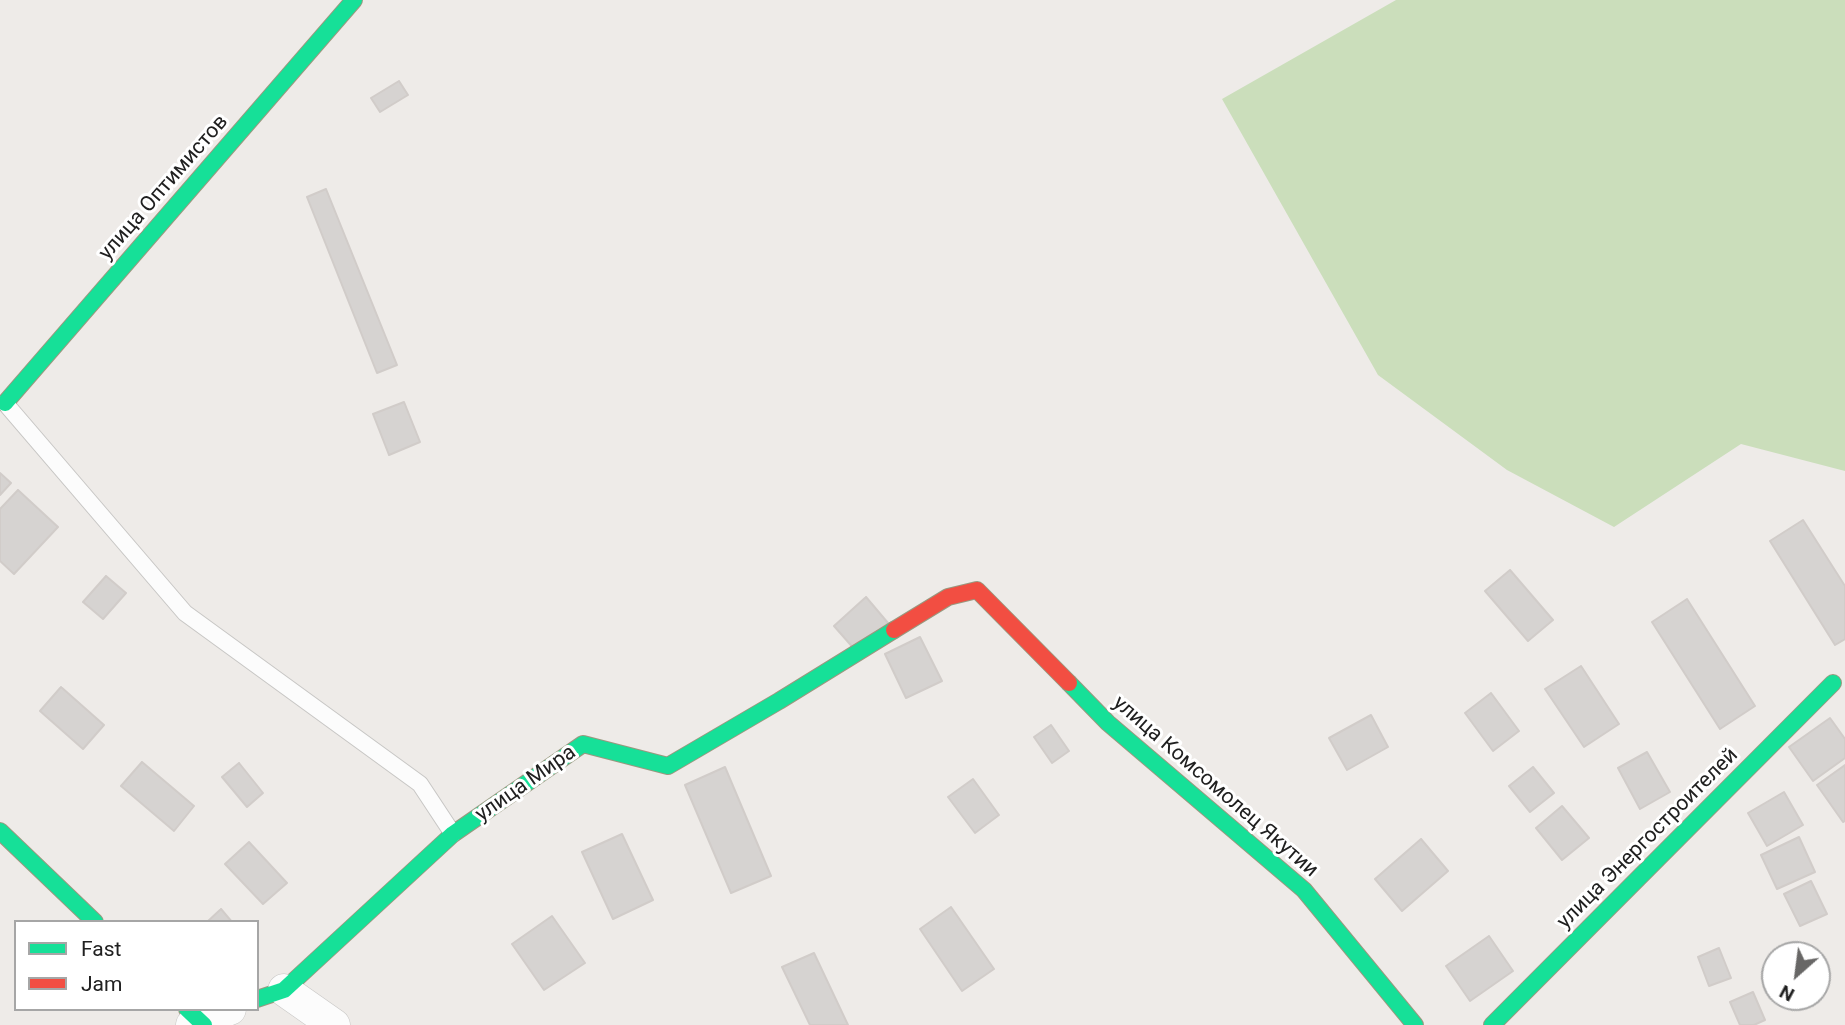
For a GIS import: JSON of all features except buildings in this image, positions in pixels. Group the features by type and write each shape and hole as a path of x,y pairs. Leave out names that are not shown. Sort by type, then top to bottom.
{"street":[{"name":"улица Оптимистов","path":"3,405 354,0"},
{"name":"улица Мира","path":"271,995 453,834 583,744 668,766 947,597 977,590"},
{"name":"улица Комсомолец Якутии","path":"977,590 1108,723 1304,890 1415,1025"},
{"name":"улица Энергостроителей","path":"1492,1025 1833,683"},
{"path":"0,831 93,920"},
{"path":"271,995 334,1025"},
{"path":"196,1020 224,1011"}],"lane":[{"path":"3,405 185,613 420,785 453,834"}],"green space":[{"path":"1396,0 1845,0 1845,471 1741,444 1614,527 1507,470 1378,375 1222,99"}],"traffic: fast":[{"path":"5,403 354,0"},
{"path":"259,998 284,990 453,834 583,744 668,766 894,630"},
{"path":"1069,683 1108,723 1304,890 1415,1025"},
{"path":"1492,1025 1833,683"},
{"path":"0,831 93,920"},
{"path":"189,1011 204,1025"}],"traffic: jam":[{"path":"894,630 948,597 977,590 1069,683"}]}
